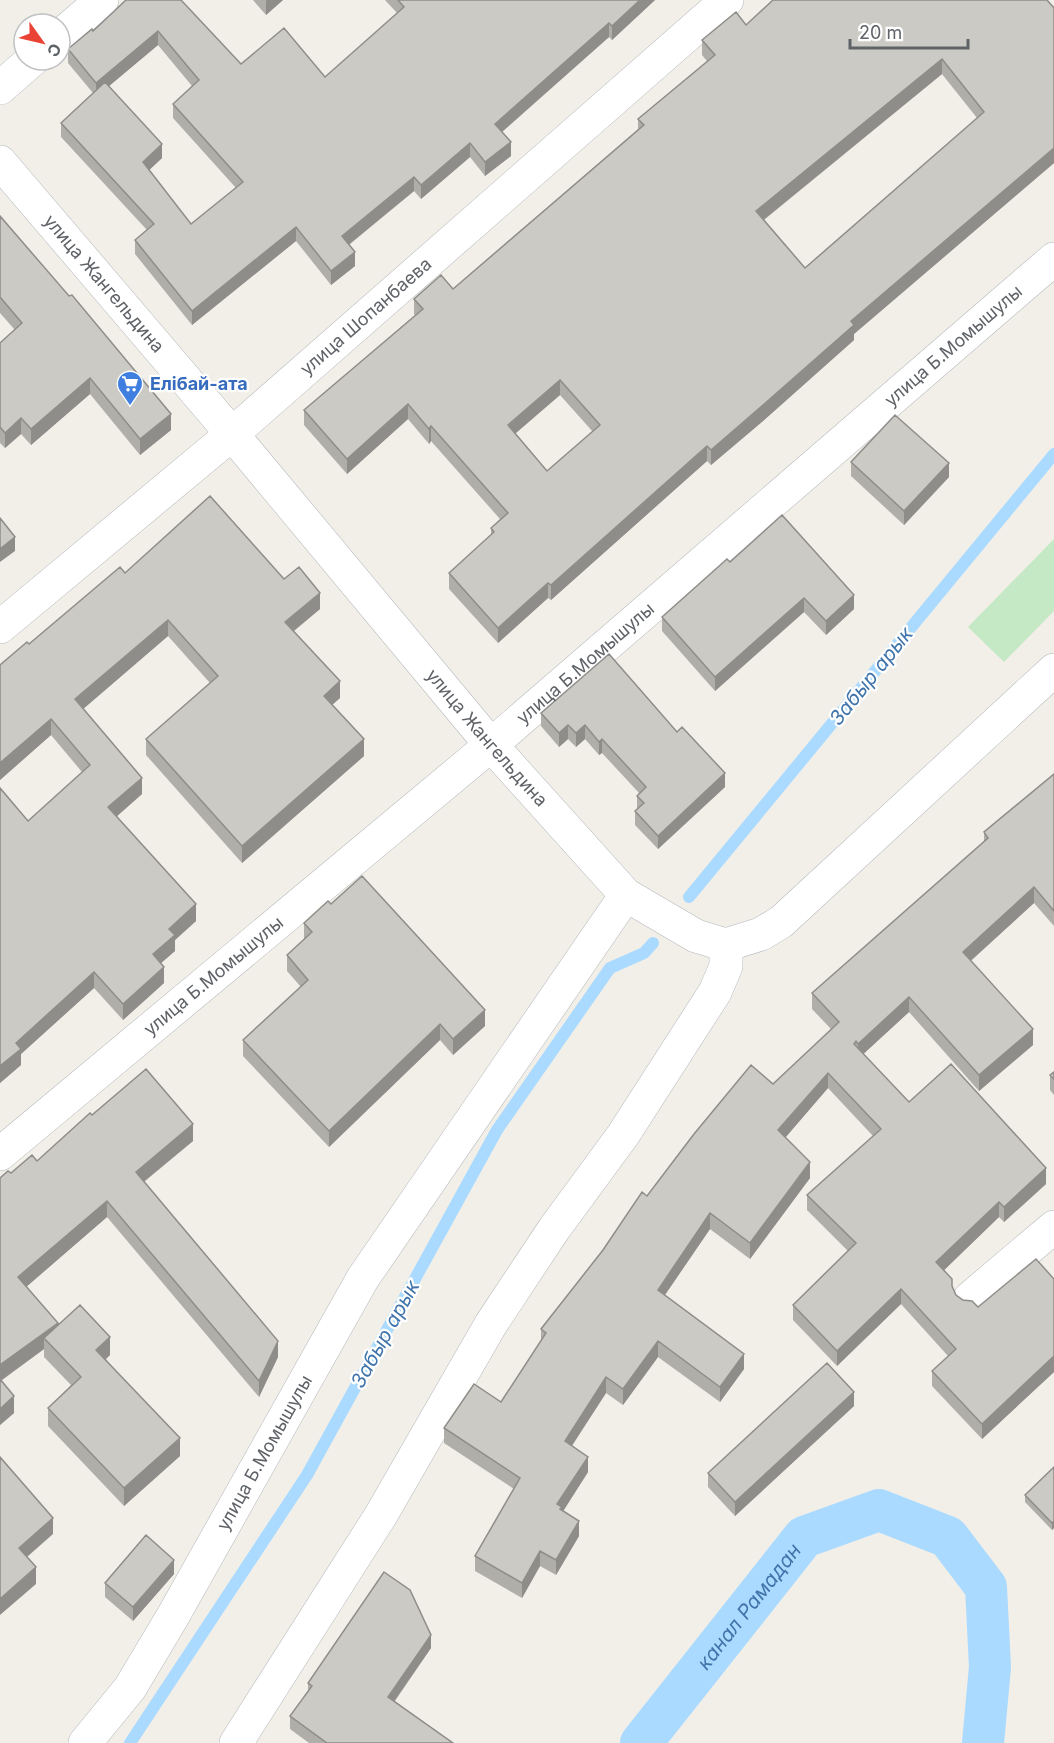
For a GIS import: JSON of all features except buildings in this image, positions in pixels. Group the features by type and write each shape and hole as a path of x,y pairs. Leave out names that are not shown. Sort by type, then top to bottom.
{"street":[{"path":"72,26 102,0"},
{"name":"улица Шопанбаева","path":"0,627 232,434 727,0"},
{"path":"0,88 18,72"},
{"name":"улица Жангельдина","path":"0,162 232,434 491,745 626,895 696,936 726,945"},
{"name":"улица Б.Момышулы","path":"0,1154 491,745 1054,259"},
{"path":"236,1743 381,1515 491,1324 554,1228 623,1135 715,992 726,966 726,945 761,934 781,922 1054,670"},
{"name":"улица Б.Момышулы","path":"85,1743 130,1688 173,1616 363,1278 626,895"},
{"path":"970,1298 1054,1227"}],"green space":[{"path":"1054,539 1054,611 1004,662 968,627"}],"waterway":[{"name":"Забыр арык","path":"689,897 1054,454"},
{"name":"Забыр арык","path":"130,1743 307,1475 497,1130 610,968 644,953 653,943"},
{"name":"канал Рамадан","path":"641,1743 804,1537 879,1510 948,1537 986,1587 990,1667 983,1743"}],"place":[{"name":"Елібай-ата","path":"130,407"}]}
